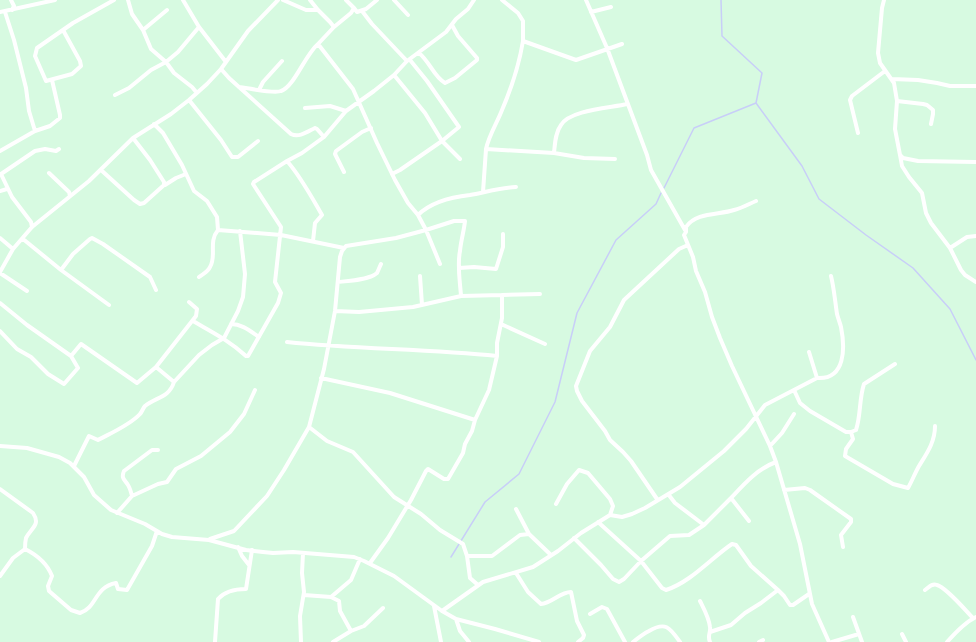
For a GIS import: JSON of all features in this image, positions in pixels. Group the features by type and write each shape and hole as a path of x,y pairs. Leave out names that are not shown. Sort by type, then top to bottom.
{"street":[{"path":"11,0 14,6 11,10"},
{"path":"35,131 14,40 2,12 55,0"},
{"path":"63,30 81,66 72,74 46,81 35,56 40,46 63,30 114,0"},
{"path":"128,0 132,14 152,49 197,93"},
{"path":"183,0 199,27 226,62"},
{"path":"27,291 0,273 13,249 32,227 101,170 133,138 197,93 221,69 272,2 278,0"},
{"path":"284,0 306,10 318,10"},
{"path":"310,0 334,27"},
{"path":"346,0 357,12 377,0"},
{"path":"394,0 408,15"},
{"path":"193,321 224,338 248,356 278,303 281,293 275,282 281,227 254,184 255,182 324,137 346,111 446,32 474,0"},
{"path":"483,192 488,139 501,113 519,63 523,41 523,21 518,13 502,0"},
{"path":"586,0 607,48 651,170 686,232"},
{"path":"884,0 878,52 880,63 894,83 897,100 895,129 902,166 922,193 926,213 931,223 950,248 961,270 976,282"},
{"path":"591,12 611,7"},
{"path":"238,87 283,91 312,49 351,14 354,8"},
{"path":"143,30 167,10"},
{"path":"362,11 427,81 459,127 392,174"},
{"path":"419,53 445,83 477,60 452,25"},
{"path":"115,95 166,62 178,52 199,27"},
{"path":"523,41 576,60 622,44"},
{"path":"318,44 348,81 392,174 426,230 440,264"},
{"path":"260,90 263,82 282,61"},
{"path":"221,69 294,136 315,128 324,137"},
{"path":"858,133 850,99 885,71"},
{"path":"394,75 425,113 442,141 459,159"},
{"path":"892,79 918,80 950,86 976,86"},
{"path":"0,144 0,151 35,131 50,126 60,118 52,80"},
{"path":"189,100 221,140 231,157 238,157 258,141"},
{"path":"897,100 927,105 933,110 931,124"},
{"path":"554,153 556,137 566,120 593,110 627,104"},
{"path":"305,108 330,106 346,111"},
{"path":"154,124 163,134 194,191 207,201 217,217 218,230 213,238 212,265 199,276"},
{"path":"344,172 335,154 336,151 371,128"},
{"path":"133,138 165,185"},
{"path":"486,149 615,159"},
{"path":"32,227 31,222 17,206 0,174 35,151 59,150"},
{"path":"900,155 903,158 918,161 976,162"},
{"path":"287,161 300,177 322,214 315,223 313,241"},
{"path":"101,170 140,204 165,185 186,174"},
{"path":"49,173 69,192 70,196"},
{"path":"418,215 430,206 449,198 516,187"},
{"path":"0,191 7,189"},
{"path":"756,201 734,210 692,221 684,235 720,338 776,462 800,544 812,604 831,642 859,634"},
{"path":"209,540 234,531 267,496 285,470 309,427 335,311 340,257 346,246 372,243 454,221 465,221 460,249 461,296"},
{"path":"218,230 281,235 344,248"},
{"path":"74,466 89,436 99,440 140,415 146,406 164,396 199,356 224,338 243,297 245,274 240,231"},
{"path":"459,268 496,269 503,247 503,234"},
{"path":"950,248 967,237 976,236"},
{"path":"0,238 13,249"},
{"path":"61,270 73,255 92,238 150,277 156,290"},
{"path":"23,239 61,270 109,304"},
{"path":"657,500 631,461 610,440 582,401 576,386 590,351 610,327 624,300 679,249 688,245"},
{"path":"338,282 357,280 372,275 378,272 381,264"},
{"path":"420,276 422,305"},
{"path":"442,611 488,580 533,567 610,515 624,516 645,508 691,478 724,451 765,405 818,378 825,378 835,372 843,360 843,341 831,276"},
{"path":"335,311 359,312 422,305 461,296 540,294"},
{"path":"370,563 408,506 426,471 428,469 448,479 463,453 489,390 497,356 502,318 501,295"},
{"path":"71,356 81,344 137,383 156,367 193,321 197,309 189,302"},
{"path":"0,303 71,356 78,368 64,384 48,374 31,357 17,349 0,331"},
{"path":"231,324 244,326 259,337"},
{"path":"501,324 545,344"},
{"path":"286,342 497,356"},
{"path":"809,352 818,378"},
{"path":"794,390 800,403 810,411 846,432 851,432 856,430 859,423 859,405 864,384 895,364"},
{"path":"156,367 174,382"},
{"path":"321,378 390,393 475,420"},
{"path":"117,513 132,496 167,482 176,470 201,456 230,432 244,414 255,390"},
{"path":"770,446 794,414"},
{"path":"851,432 854,439 846,449 845,456 893,484 908,488 928,453 935,435 935,426"},
{"path":"309,427 327,441 353,452 394,497 461,543 467,555 470,578 478,585"},
{"path":"0,446 27,448 59,457 74,466 102,504 172,537 209,540 273,553 293,552 354,557 394,576 447,615 539,642"},
{"path":"132,496 123,478 124,471 152,450 158,450"},
{"path":"574,538 617,582 622,582 641,561 670,536 689,535 697,531 749,479 767,465 776,462"},
{"path":"556,504 567,484 579,470 588,473 610,499 613,506 610,515"},
{"path":"784,490 805,488 810,490 851,519 841,535 843,547"},
{"path":"0,489 35,516 36,522 26,538 25,549 10,562 0,576"},
{"path":"668,494 675,503 704,525"},
{"path":"731,498 749,521"},
{"path":"516,509 529,534 551,555"},
{"path":"598,522 641,561 666,590 678,585 732,544 736,545 750,566 778,590 790,605 794,605 809,594"},
{"path":"25,549 41,558 52,574 48,586 49,591 71,610 80,613 88,609 102,589 110,584 116,583 118,588 127,590 152,546 157,531"},
{"path":"467,555 492,556 520,535 529,534"},
{"path":"238,547 250,566"},
{"path":"215,642 218,599 229,592 246,589 252,550"},
{"path":"301,642 300,616 304,595 303,553"},
{"path":"332,597 351,580 360,559"},
{"path":"516,573 528,592 541,604 546,604 565,592 571,592 577,621 584,635 578,642"},
{"path":"925,590 929,586 939,585 974,618 947,642"},
{"path":"710,632 731,625 778,590"},
{"path":"304,595 332,597 339,602 340,610 351,631"},
{"path":"700,601 706,613 710,642"},
{"path":"434,605 439,641"},
{"path":"447,615 452,605"},
{"path":"590,614 603,607 607,609 625,642"},
{"path":"333,642 364,626 383,608"},
{"path":"854,617 862,642"},
{"path":"456,619 460,631 469,642"},
{"path":"633,642 659,625 669,629 680,642"},
{"path":"902,634 906,642"}],"waterway":[{"path":"721,0 722,36 762,73 756,103 802,166 819,199 913,268 950,309 976,360"},
{"path":"664,188 694,128 756,103"},
{"path":"451,557 485,502 519,474 555,402 577,313 616,240 656,204 661,193"}]}
